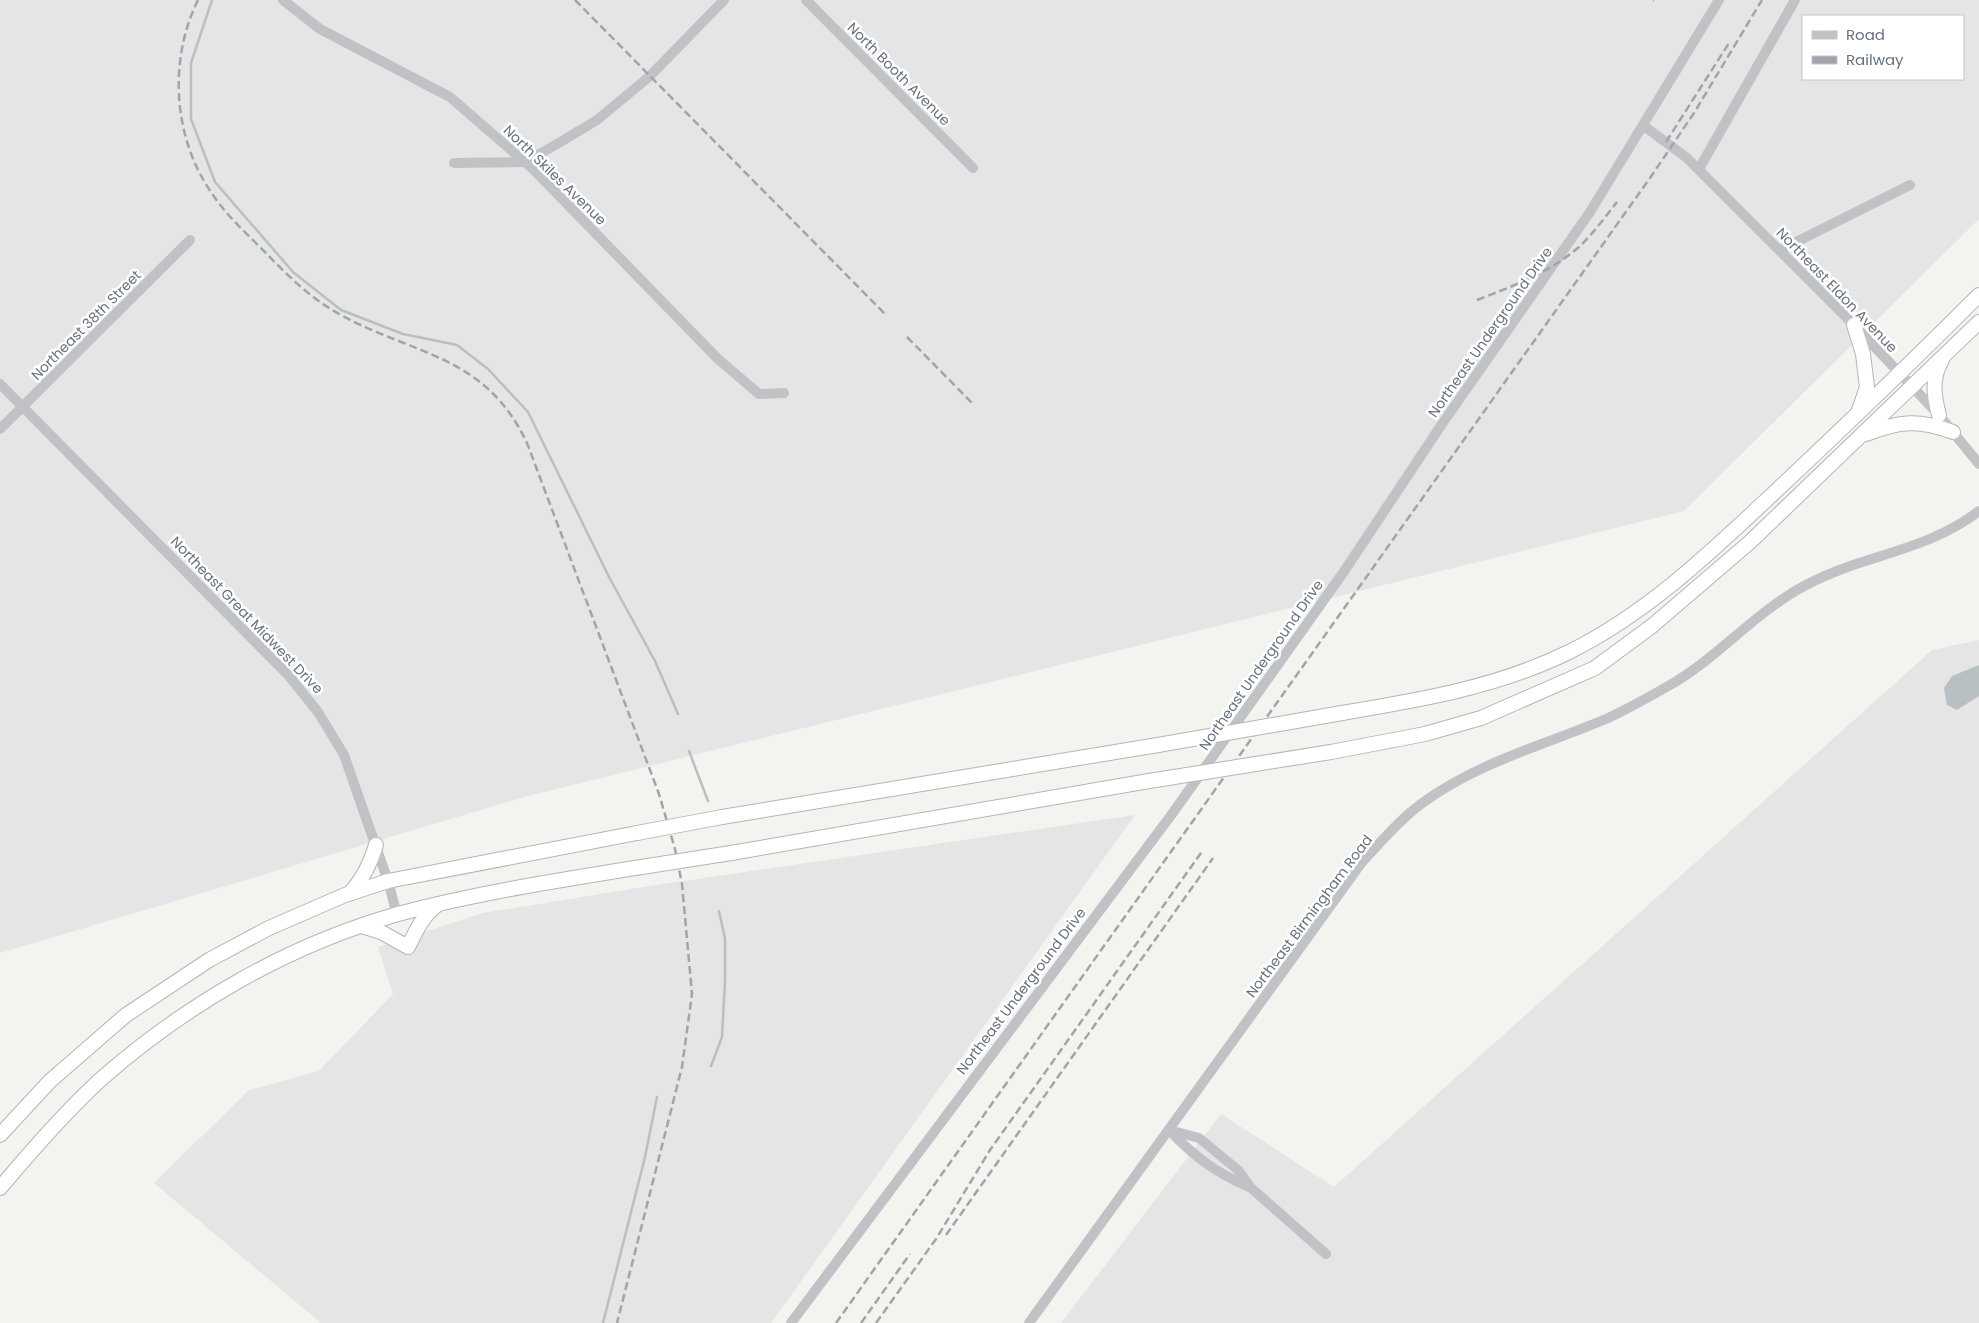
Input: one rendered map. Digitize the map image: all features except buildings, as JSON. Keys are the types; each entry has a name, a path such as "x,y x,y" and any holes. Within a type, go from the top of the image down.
{"highway":[{"path":"0,1135 39,1092 81,1052 160,991 209,960 299,914 388,881 722,817 1429,699 1490,683 1569,652 1634,614 1702,560 1900,374 1979,295"},
{"path":"0,1188 63,1116 100,1081 165,1028 214,996 264,968 362,926 397,915 482,894 1331,752 1424,734 1481,718 1595,668 1652,626 1750,542 1979,322"},
{"path":"1854,325 1863,354 1867,387 1857,415"},
{"path":"1939,415 1934,398 1935,377 1937,368 1946,353"},
{"path":"1858,438 1891,424 1924,423 1954,432"},
{"path":"349,894 359,884 369,865 376,845"},
{"path":"362,926 388,935 408,947 422,920 438,905"}],"street":[{"name":"North Skiles Avenue","path":"283,0 320,29 450,97 525,162 718,359 760,394 784,393"},
{"path":"454,163 525,162 557,144 612,108 650,76 724,0"},
{"name":"North Booth Avenue","path":"806,0 973,168"},
{"name":"Northeast Underground Drive","path":"791,1323 1217,750 1345,570 1448,416 1590,212 1719,0"},
{"path":"1699,169 1795,0"},
{"name":"Northeast Eldon Avenue","path":"1644,126 1687,158 1780,250 1939,415 1979,464"},
{"path":"1780,250 1910,185"},
{"name":"Northeast 38th Street","path":"0,429 190,240"},
{"name":"Northeast Great Midwest Drive","path":"0,384 304,692 344,755 388,881 397,915"},
{"name":"Northeast Eldon Avenue","path":"1954,432 1979,451"},
{"name":"Northeast Birmingham Road","path":"1029,1323 1362,862 1391,831 1422,804 1492,764 1607,718 1671,685 1714,656 1772,607 1805,585 1837,570 1924,543 1961,525 1979,511"},
{"path":"1169,1130 1192,1154 1229,1178 1250,1187"},
{"path":"1169,1130 1199,1138 1238,1170 1250,1187 1326,1254"}],"shaded area":[{"path":"0,0 1979,0 1979,219 1684,511 528,796 0,953"},
{"path":"1979,640 1979,1323 1061,1323 1221,1114 1334,1187 1932,650"},
{"path":"1979,665 1979,696 1957,710 1947,705 1944,688 1952,676"},
{"path":"1135,815 771,1323 321,1323 154,1183 249,1090 319,1071 393,994 378,947 483,913 656,885"}],"waterway":[{"path":"212,0 191,63 191,119 215,182 293,272 341,310 403,334 457,345 488,369 528,412 609,577 655,661 678,714"},
{"path":"689,751 708,801"},
{"path":"711,1066 722,1037 725,981 725,939 719,911"},
{"path":"603,1323 645,1157 657,1097"}],"railway":[{"path":"198,0 188,24 182,48 179,99 183,125 200,173 218,203 308,293 339,314 367,328 446,361 469,374 491,391 510,414 527,443 659,794 675,849 682,884 692,994 682,1067 617,1323"},
{"path":"575,0 885,314"},
{"path":"836,1323 1650,178 1694,113 1762,0"},
{"path":"1666,142 1729,43"},
{"path":"1477,300 1543,272 1567,256 1589,237 1617,202"},
{"path":"907,337 974,405"},
{"path":"876,1323 936,1239 990,1150 1203,850"},
{"path":"946,1235 1213,858"},
{"path":"861,1323 910,1254"}]}
